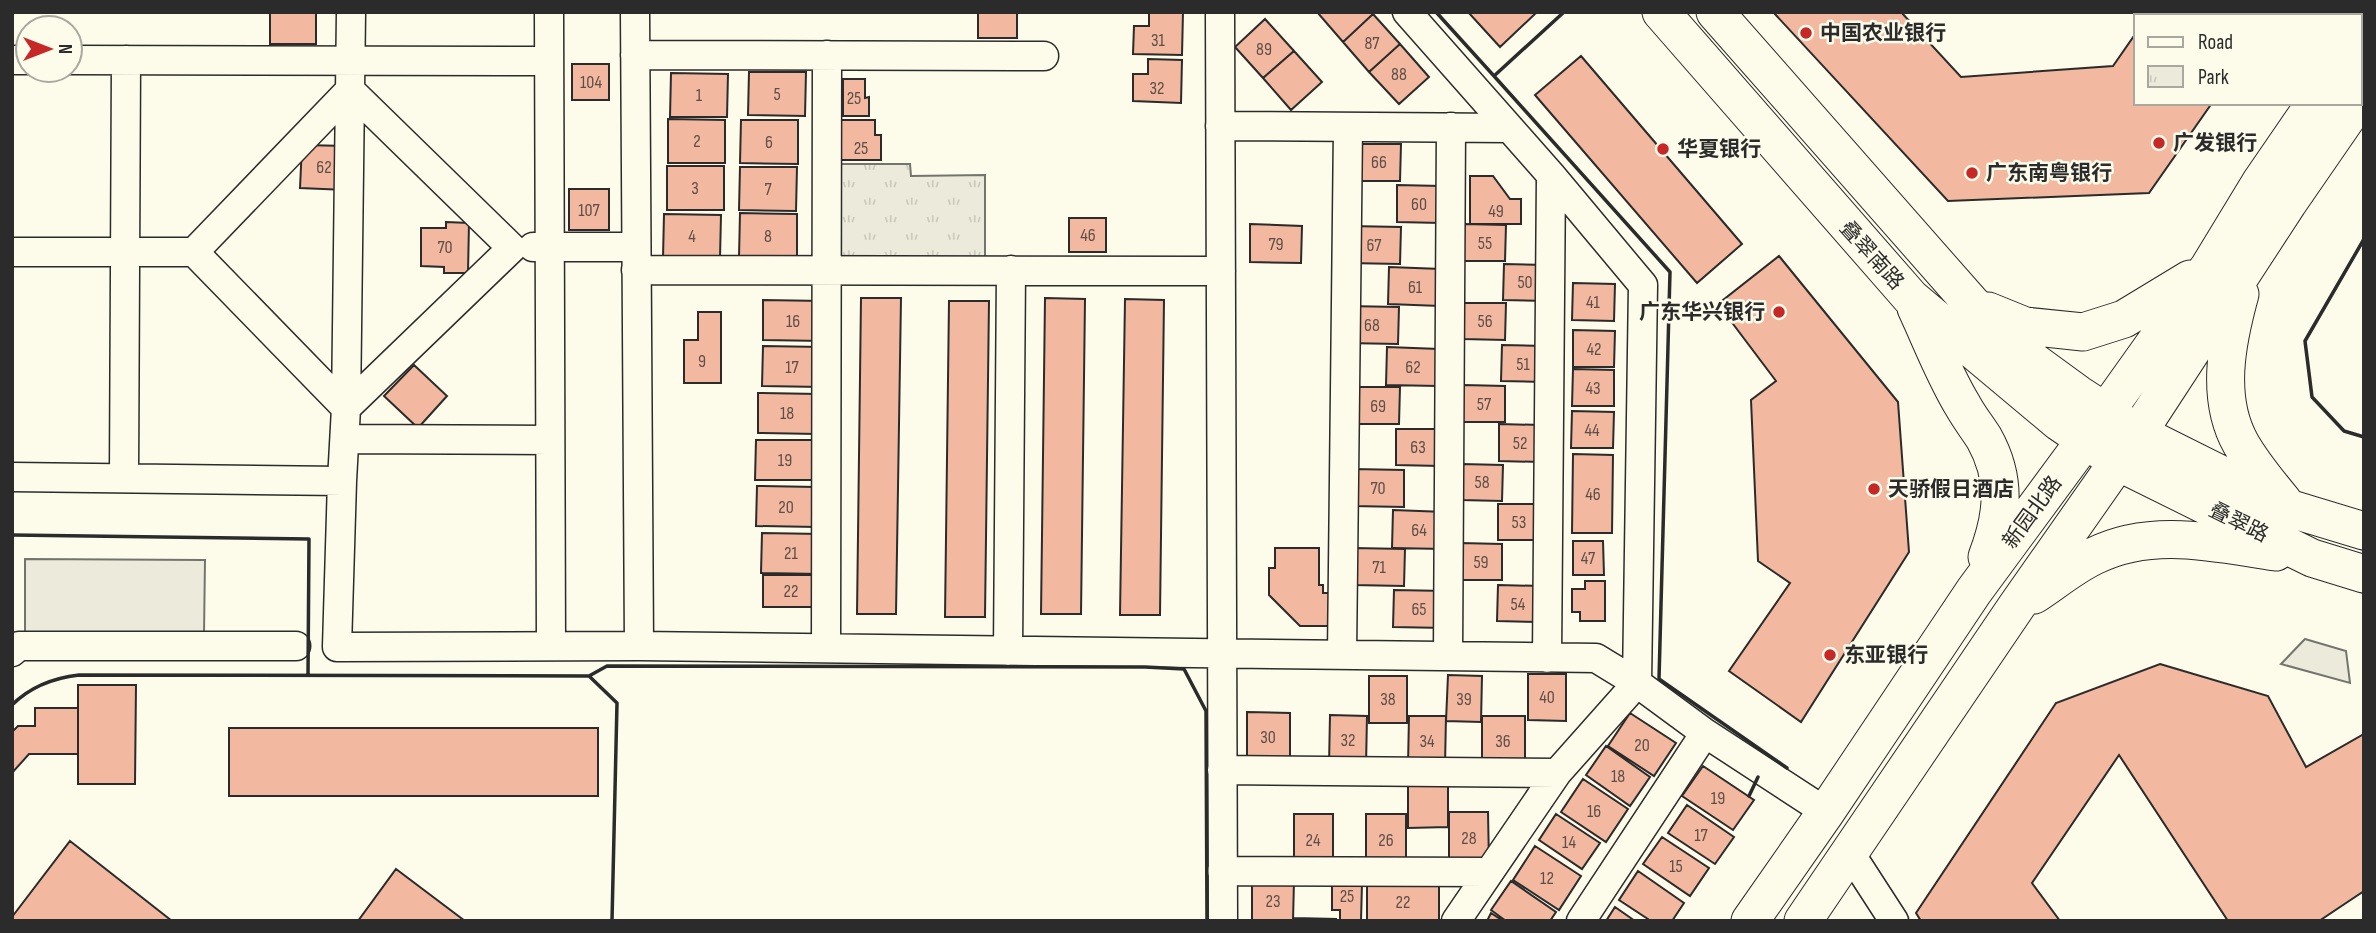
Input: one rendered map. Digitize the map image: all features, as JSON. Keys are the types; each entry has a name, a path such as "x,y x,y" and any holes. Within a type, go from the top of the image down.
{"main road":[{"name":"叠翠南路","path":"1661,12 1911,298 2059,422 2095,426"},
{"name":"叠翠南路","path":"1715,12 1972,304 2095,426 2128,447"},
{"name":"新园北路","path":"1803,921 2128,447 2247,268 2274,193 2314,105"},
{"name":"新园北路","path":"1750,921 1974,591 2209,267 2355,105"},
{"path":"1972,304 2025,326 2084,332 2124,319 2209,267"},
{"path":"2247,268 2226,356 2230,414 2239,441 2288,508"},
{"path":"1942,270 1911,298 1962,405 1985,439 1996,466 2001,502 1998,529 1974,591"},
{"name":"叠翠路","path":"2128,447 2288,508 2364,531"},
{"name":"叠翠路","path":"2128,447 2312,558 2364,574"},
{"path":"2016,607 2094,556 2130,542 2175,538 2312,558"},
{"path":"1930,656 1966,682"}],"street":[{"path":"351,12 346,408 337,647 639,646 1596,658 1826,812"},
{"path":"549,12 551,646"},
{"path":"635,12 639,646"},
{"path":"1220,12 1223,921"},
{"path":"1407,12 1551,175 1643,285 1637,683 1557,773 1456,921"},
{"path":"635,55 1044,56"},
{"path":"825,648 827,55"},
{"path":"84,60 549,61"},
{"path":"124,478 126,60"},
{"path":"350,90 512,248"},
{"path":"194,252 350,90"},
{"path":"1220,126 1508,128"},
{"path":"1342,655 1348,127"},
{"path":"1448,656 1451,128"},
{"path":"1547,658 1551,175"},
{"path":"346,408 512,248 551,247 636,258 826,270 1221,271"},
{"path":"12,252 194,252 346,408"},
{"path":"1008,651 1010,271"},
{"path":"345,439 550,440"},
{"path":"12,477 342,481"},
{"path":"12,653 19,646 296,646"},
{"path":"1581,921 1705,733"},
{"path":"1222,770 1557,773"},
{"path":"1850,853 1894,921"},
{"path":"1223,871 1489,872"}],"green space":[{"path":"837,164 910,164 911,176 985,175 985,263 852,264 837,253"},
{"path":"2305,639 2346,651 2350,683 2281,664"}],"shaded area":[{"path":"25,559 205,560 204,634 25,633"}],"building":[{"path":"270,12 316,12 316,44 270,44"},
{"path":"978,12 1017,12 1017,38 978,38"},
{"path":"1149,12 1183,12 1182,55 1133,54 1134,26 1149,26"},
{"path":"1317,12 1372,12 1373,14 1343,42"},
{"path":"1468,12 1537,12 1500,47"},
{"path":"1773,12 1901,12 1961,77 2113,66 2134,36 2134,105 2211,105 2149,193 1948,201"},
{"path":"1373,14 1400,44 1369,72 1343,42"},
{"path":"1265,19 1294,51 1263,78 1235,47"},
{"path":"1400,44 1429,77 1399,104 1369,72"},
{"path":"1294,51 1322,82 1291,110 1263,78"},
{"path":"1581,56 1742,244 1697,283 1535,95"},
{"path":"1148,59 1182,60 1181,103 1133,101 1133,74 1148,74"},
{"path":"572,64 609,64 609,100 572,100"},
{"path":"749,72 806,72 805,116 748,115"},
{"path":"671,73 728,74 727,117 670,117"},
{"path":"843,79 865,79 869,116 843,116"},
{"path":"668,119 725,120 725,163 668,163"},
{"path":"741,120 798,120 798,164 740,163"},
{"path":"841,120 875,120 875,135 881,135 881,160 841,160"},
{"path":"1357,144 1401,144 1400,181 1356,181"},
{"path":"302,145 347,146 346,190 300,188"},
{"path":"667,166 724,166 724,210 667,210"},
{"path":"740,167 797,167 796,211 739,210"},
{"path":"1470,176 1493,176 1510,199 1521,199 1521,224 1470,224"},
{"path":"1397,185 1441,186 1441,223 1397,222"},
{"path":"569,189 609,189 609,230 569,230"},
{"path":"740,213 797,214 797,258 739,257"},
{"path":"664,214 721,215 720,258 663,258"},
{"path":"1069,218 1106,218 1106,252 1069,252"},
{"path":"446,222 469,223 468,273 444,273 444,267 421,266 421,228 446,228"},
{"path":"1250,224 1302,226 1301,263 1250,262"},
{"path":"1464,224 1506,225 1505,261 1463,261"},
{"path":"1349,226 1401,227 1400,264 1348,263"},
{"path":"1779,256 1898,402 1909,552 1801,722 1729,671 1790,583 1758,561 1751,400 1776,381 1718,304"},
{"path":"1504,264 1546,265 1546,301 1503,300"},
{"path":"1389,267 1441,269 1440,306 1388,304"},
{"path":"1573,283 1615,284 1614,321 1572,320"},
{"path":"861,298 901,298 896,614 857,614"},
{"path":"1045,298 1085,299 1081,614 1041,614"},
{"path":"1125,299 1164,300 1160,615 1120,615"},
{"path":"763,300 823,301 823,341 763,340"},
{"path":"949,301 989,301 985,617 945,617"},
{"path":"1464,303 1506,303 1505,340 1463,339"},
{"path":"1347,306 1399,307 1398,344 1346,343"},
{"path":"698,312 721,312 721,383 684,383 684,340 698,340"},
{"path":"1573,330 1615,331 1614,367 1573,367"},
{"path":"1502,345 1544,346 1543,382 1501,381"},
{"path":"763,346 822,347 821,387 762,386"},
{"path":"1387,347 1439,349 1438,386 1386,385"},
{"path":"414,365 447,396 418,428 384,396"},
{"path":"1573,369 1614,370 1614,406 1572,406"},
{"path":"1463,385 1505,386 1505,422 1463,422"},
{"path":"1356,387 1400,387 1399,424 1355,424"},
{"path":"758,393 818,394 817,434 758,433"},
{"path":"1572,411 1614,412 1613,448 1571,448"},
{"path":"1499,424 1541,425 1540,462 1499,461"},
{"path":"1396,429 1441,429 1440,466 1396,465"},
{"path":"756,440 815,440 815,480 755,480"},
{"path":"1573,454 1613,455 1612,533 1572,533"},
{"path":"1461,464 1503,465 1502,501 1461,500"},
{"path":"1353,469 1404,470 1404,507 1352,506"},
{"path":"757,486 816,487 816,527 756,526"},
{"path":"1498,504 1540,504 1540,540 1498,540"},
{"path":"1393,510 1445,512 1444,549 1392,548"},
{"path":"762,533 821,534 820,574 761,573"},
{"path":"1573,541 1603,541 1604,575 1573,575"},
{"path":"1460,543 1502,544 1502,580 1460,580"},
{"path":"1275,548 1319,548 1319,585 1323,585 1323,593 1334,593 1334,626 1300,626 1269,595 1269,568 1275,568"},
{"path":"1353,548 1405,549 1404,586 1353,585"},
{"path":"763,575 819,575 819,607 763,607"},
{"path":"1585,581 1605,581 1605,621 1580,621 1580,612 1572,612 1572,589 1585,589"},
{"path":"1498,585 1540,586 1539,622 1497,621"},
{"path":"1394,590 1446,591 1445,628 1393,627"},
{"path":"2160,664 2268,696 2306,767 2364,734 2364,891 2319,921 2228,921 2119,755 2032,883 2060,921 1921,921 1916,913 2056,703"},
{"path":"1528,674 1566,674 1566,721 1528,720"},
{"path":"1448,675 1482,676 1481,722 1446,721"},
{"path":"1369,676 1407,676 1407,723 1369,723"},
{"path":"78,685 136,685 135,784 78,784"},
{"path":"35,708 78,708 78,754 29,754 12,773 12,732 18,726 35,726"},
{"path":"1247,712 1290,713 1290,762 1247,762"},
{"path":"1630,713 1676,743 1654,776 1608,746"},
{"path":"1330,715 1367,716 1366,766 1329,765"},
{"path":"1409,716 1446,716 1445,766 1408,765"},
{"path":"1482,716 1525,716 1525,766 1482,766"},
{"path":"229,728 598,728 598,796 229,796"},
{"path":"1606,746 1650,777 1630,806 1586,775"},
{"path":"1703,766 1754,800 1733,830 1682,796"},
{"path":"1408,776 1448,776 1448,827 1408,828"},
{"path":"1583,779 1628,809 1606,842 1561,812"},
{"path":"1687,805 1734,837 1715,864 1668,833"},
{"path":"1449,812 1488,812 1489,864 1449,864"},
{"path":"1294,814 1333,814 1333,866 1294,866"},
{"path":"1366,814 1406,814 1406,866 1366,866"},
{"path":"1556,814 1600,843 1582,869 1539,840"},
{"path":"1662,837 1709,868 1690,896 1643,864"},
{"path":"70,841 172,921 12,921 12,917"},
{"path":"1535,846 1581,876 1559,910 1513,880"},
{"path":"396,869 465,921 358,921"},
{"path":"1638,871 1684,903 1672,921 1651,921 1619,900"},
{"path":"1252,881 1294,881 1293,921 1252,921"},
{"path":"1511,881 1556,912 1550,921 1506,921 1491,910"},
{"path":"1367,882 1439,883 1439,921 1367,921"},
{"path":"1332,883 1362,883 1361,921 1340,921 1340,910 1332,910"},
{"path":"1615,907 1635,921 1606,921"},
{"path":"1491,913 1503,921 1487,921"},
{"path":"1294,918 1336,919 1336,921 1294,921"}],"wall":[{"path":"1436,12 1494,76"},
{"path":"1564,12 1494,76 1670,272 1659,679 1787,768"},
{"path":"2364,239 2305,341 2312,397 2344,431 2364,437"},
{"path":"12,535 309,539 308,675"},
{"path":"589,676 607,666 1184,669 1206,711 1207,921"},
{"path":"12,705 43,684 79,675 589,676 617,703 612,921"},
{"path":"1749,796 1758,777"}],"place":[{"name":"中国农业银行","path":"1806,33"},
{"name":"广发银行","path":"2159,143"},
{"name":"华夏银行","path":"1663,149"},
{"name":"广东南粤银行","path":"1972,173"},
{"name":"广东华兴银行","path":"1779,312"},
{"name":"天骄假日酒店","path":"1874,489"},
{"name":"东亚银行","path":"1830,655"}]}
